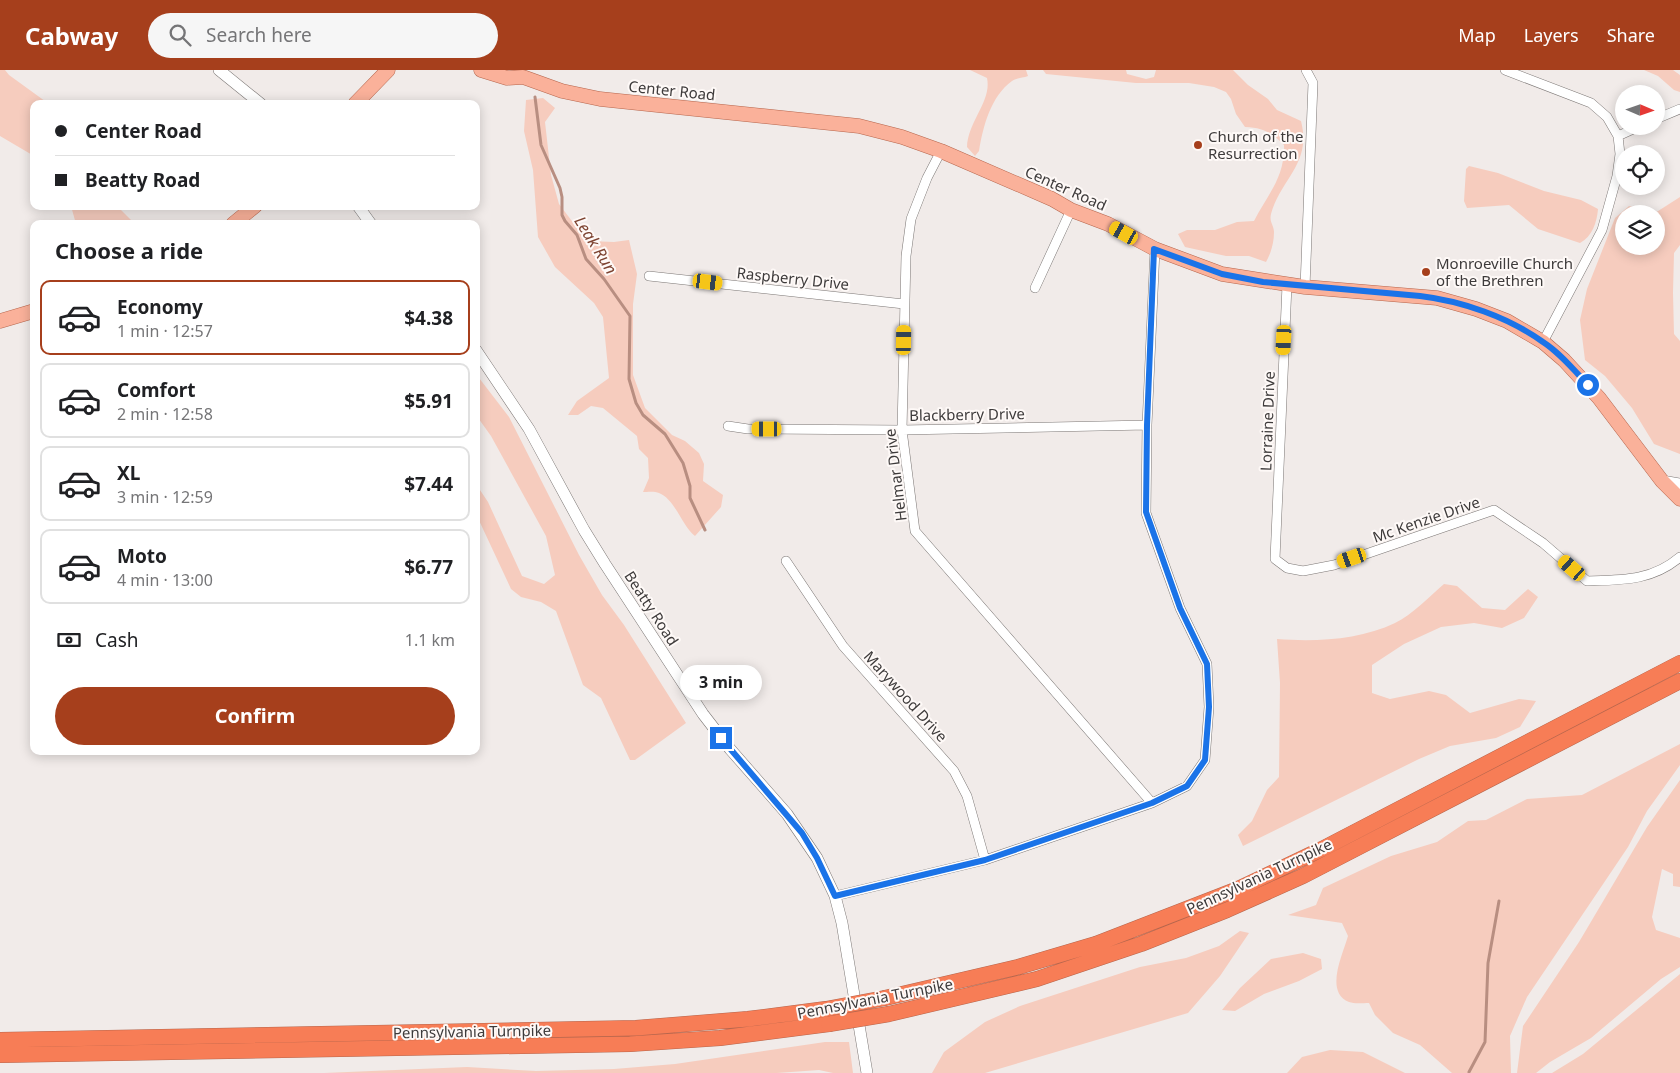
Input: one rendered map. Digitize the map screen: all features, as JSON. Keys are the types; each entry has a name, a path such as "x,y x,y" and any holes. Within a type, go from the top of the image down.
{"highway":[{"name":"Pennsylvania Turnpike","path":"0,1040 636,1028 748,1020 826,1009 978,978 1064,953 1133,930 1229,892 1331,844 1680,662"},
{"name":"Pennsylvania Turnpike","path":"0,1055 630,1044 720,1038 889,1014 1037,979 1141,944 1228,910 1303,876 1680,681"}],"main road":[{"path":"359,100 388,70"},
{"name":"Center Road","path":"481,70 507,78 517,73 562,91 600,99 859,126 902,137 940,151 1052,198 1071,210 1108,224 1154,249 1222,274 1287,285 1436,298 1476,309 1507,321 1543,342 1564,360 1599,398 1662,481 1680,499"},
{"path":"238,220 250,210"},
{"path":"0,320 30,313"}],"street":[{"path":"219,70 256,100"},
{"path":"1305,287 1313,83 1306,70"},
{"path":"1504,70 1590,103 1607,117 1618,136 1620,154 1617,176 1602,230 1543,342"},
{"path":"1665,115 1680,109"},
{"name":"Helmar Drive","path":"940,151 911,219 906,256 902,430 915,531 1152,803"},
{"path":"1035,288 1071,210"},
{"path":"835,896 985,860 1152,803 1187,786 1205,760 1209,707 1207,664 1180,608 1146,512 1147,425 1154,249"},
{"name":"Raspberry Drive","path":"649,276 904,304"},
{"name":"Lorraine Drive","path":"1275,559 1287,285"},
{"name":"Beatty Road","path":"480,356 530,429 584,530 688,690 730,749 802,833 817,858 835,896 850,966 867,1073"},
{"name":"Blackberry Drive","path":"728,426 748,429 902,430 1147,425"},
{"path":"1662,481 1680,484"},
{"name":"Mc Kenzie Drive","path":"1275,559 1287,568 1303,570 1334,564 1494,510 1543,543 1587,581 1632,580 1670,565 1680,557"},
{"name":"Marywood Drive","path":"786,561 843,646 954,771 967,796 985,860"}],"shaded area":[{"path":"0,70 5,70 43,100 30,100 30,154 0,136"},
{"path":"970,70 1026,70 1028,76 1012,81 993,103 979,151 975,156 967,147 968,138 988,87 987,78"},
{"path":"1043,70 1126,70 1127,74 1146,79 1154,77 1156,70 1233,70 1248,85 1268,99 1277,110 1301,121 1302,149 1299,160 1281,190 1271,214 1274,230 1273,240 1266,262 1249,256 1226,256 1185,247 1178,234 1187,230 1215,230 1237,222 1254,221 1279,176 1284,156 1284,145 1267,132 1257,128 1245,127 1236,114 1231,99 1226,92 1214,87 1189,83 1136,83 1046,74"},
{"path":"1644,70 1673,70 1680,75 1680,92 1674,90 1658,76"},
{"path":"543,98 555,108 545,122 551,175 559,204 584,237 590,241 614,242 629,240 637,274 633,304 633,375 645,408 672,435 685,441 699,453 704,464 703,481 723,495 721,507 695,536 690,532 665,496 655,492 643,492 649,478 648,458 639,449 637,436 603,408 591,406 578,415 568,415 577,401 609,378 603,317 594,303 555,267 538,237 533,170 524,131 526,100"},
{"path":"1469,166 1498,173 1544,191 1581,200 1598,209 1593,229 1588,237 1580,243 1538,229 1509,205 1467,208 1464,201 1466,169"},
{"path":"1680,197 1680,245 1674,253 1673,293 1674,334 1680,341 1680,454 1654,444 1632,408 1605,376 1585,360 1580,320 1587,289 1615,218 1615,255 1665,255 1665,207"},
{"path":"72,210 121,210 131,220 75,220"},
{"path":"480,379 509,417 579,555 602,595 624,625 686,723 635,760 630,760 601,698 583,685 556,611 541,602 521,597 511,589 480,523 480,490 488,502 522,576 544,584 555,575 546,536 491,436 480,421"},
{"path":"1444,584 1457,586 1482,608 1505,610 1528,589 1538,597 1524,618 1502,628 1474,623 1441,627 1404,644 1372,665 1372,693 1390,699 1429,691 1446,695 1470,713 1519,699 1536,701 1520,727 1496,738 1450,746 1419,759 1243,846 1238,835 1252,821 1267,790 1279,777 1280,683 1277,639 1322,640 1352,636 1381,629 1408,615"},
{"path":"1680,744 1680,765 1647,811 1628,847 1527,997 1510,1036 1511,1073 1452,1073 1420,1045 1393,1033 1375,1015 1369,1003 1349,1002 1342,997 1336,981 1348,936 1342,923 1288,915 1316,905 1323,888 1391,856 1437,842 1468,821 1486,820 1527,799 1582,795"},
{"path":"1680,780 1680,887 1673,886 1673,874 1662,869 1652,917 1656,930 1680,938 1680,967 1661,979 1591,1038 1550,1062 1536,1073 1517,1073 1523,1026 1579,942 1647,827"},
{"path":"1240,931 1249,933 1220,976 1188,1013 985,1073 932,1073 944,1052 985,1022 1020,1006 1140,967 1186,958 1219,946"},
{"path":"1303,953 1321,959 1322,969 1299,981 1264,994 1235,1011 1222,1010 1240,988 1271,959"},
{"path":"1680,974 1680,1073 1552,1073 1583,1054"},
{"path":"825,1042 849,1042 853,1073 833,1073 819,1070 777,1073 324,1073 467,1067 536,1071 614,1069 675,1064"},
{"path":"1330,1050 1363,1052 1405,1073 1287,1073 1302,1057"}],"waterway":[{"name":"Leak Run","path":"535,97 541,145 560,188 562,215 577,235 586,259 604,279 630,316 629,379 636,403 643,415 665,434 683,463 690,486 690,498 705,530"},
{"path":"1469,1072 1485,1042 1488,963 1499,901"}],"place":[{"name":"Church of the Resurrection","path":"1198,145"},
{"name":"Monroeville Church of the Brethren","path":"1426,272"}],"route":[{"path":"721,738 802,833 817,858 835,896 985,860 1152,803 1187,786 1205,760 1209,707 1207,664 1180,608 1146,512 1147,425 1154,249 1222,274 1263,282 1436,298 1476,309 1507,321 1543,342 1588,385"}]}
